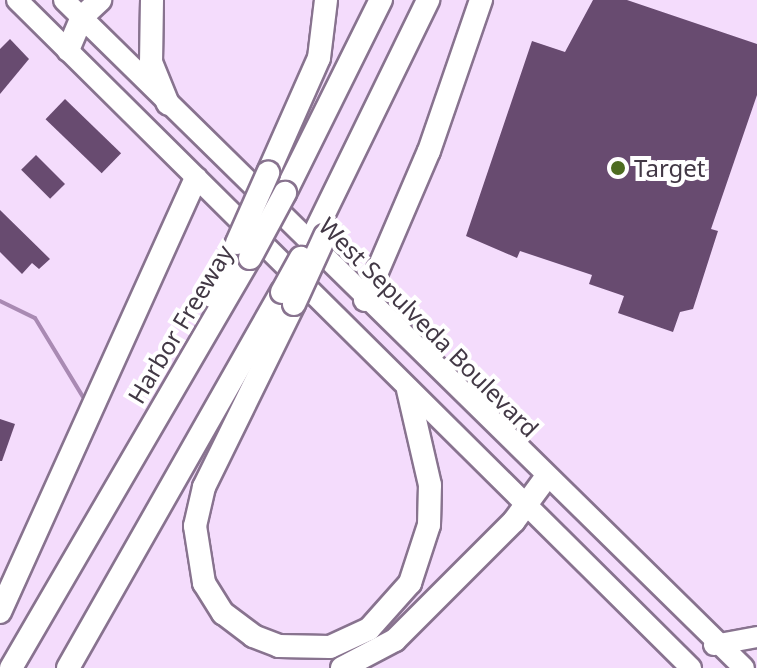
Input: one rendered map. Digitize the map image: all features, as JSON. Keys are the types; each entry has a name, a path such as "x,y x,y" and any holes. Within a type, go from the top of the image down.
{"highway":[{"path":"68,50 82,17 100,0"},
{"path":"152,0 151,62 168,104"},
{"path":"244,250 268,173 319,58 326,0"},
{"name":"Harbor Freeway","path":"11,668 166,397 244,250 285,193 381,0"},
{"path":"408,390 430,485 429,525 410,583 369,629 330,647 279,646 253,636 223,613 204,583 195,526 204,487 288,298 428,0"},
{"path":"365,300 429,151 481,0"},
{"path":"0,612 196,178"},
{"path":"68,668 288,298"},
{"path":"342,668 395,640 545,479"}],"main road":[{"path":"17,0 523,505 691,668"},
{"name":"West Sepulveda Boulevard","path":"64,0 545,479 714,645 744,668"},
{"path":"714,645 757,637"}],"building":[{"name":"Target","path":"593,0 627,0 757,44 757,95 711,229 718,231 693,309 680,312 673,332 618,313 624,296 589,284 592,275 520,251 517,258 466,236 532,41 565,52"},
{"path":"10,39 29,59 0,94 0,49"},
{"path":"65,99 121,153 102,173 46,119"},
{"path":"36,155 65,184 50,199 21,170"},
{"path":"0,210 50,259 39,269 32,263 22,274 0,252"},
{"path":"0,419 15,424 2,461 0,461"}],"waterway":[{"path":"0,301 35,318 83,397"}],"place":[{"name":"Target","path":"618,168"}]}
